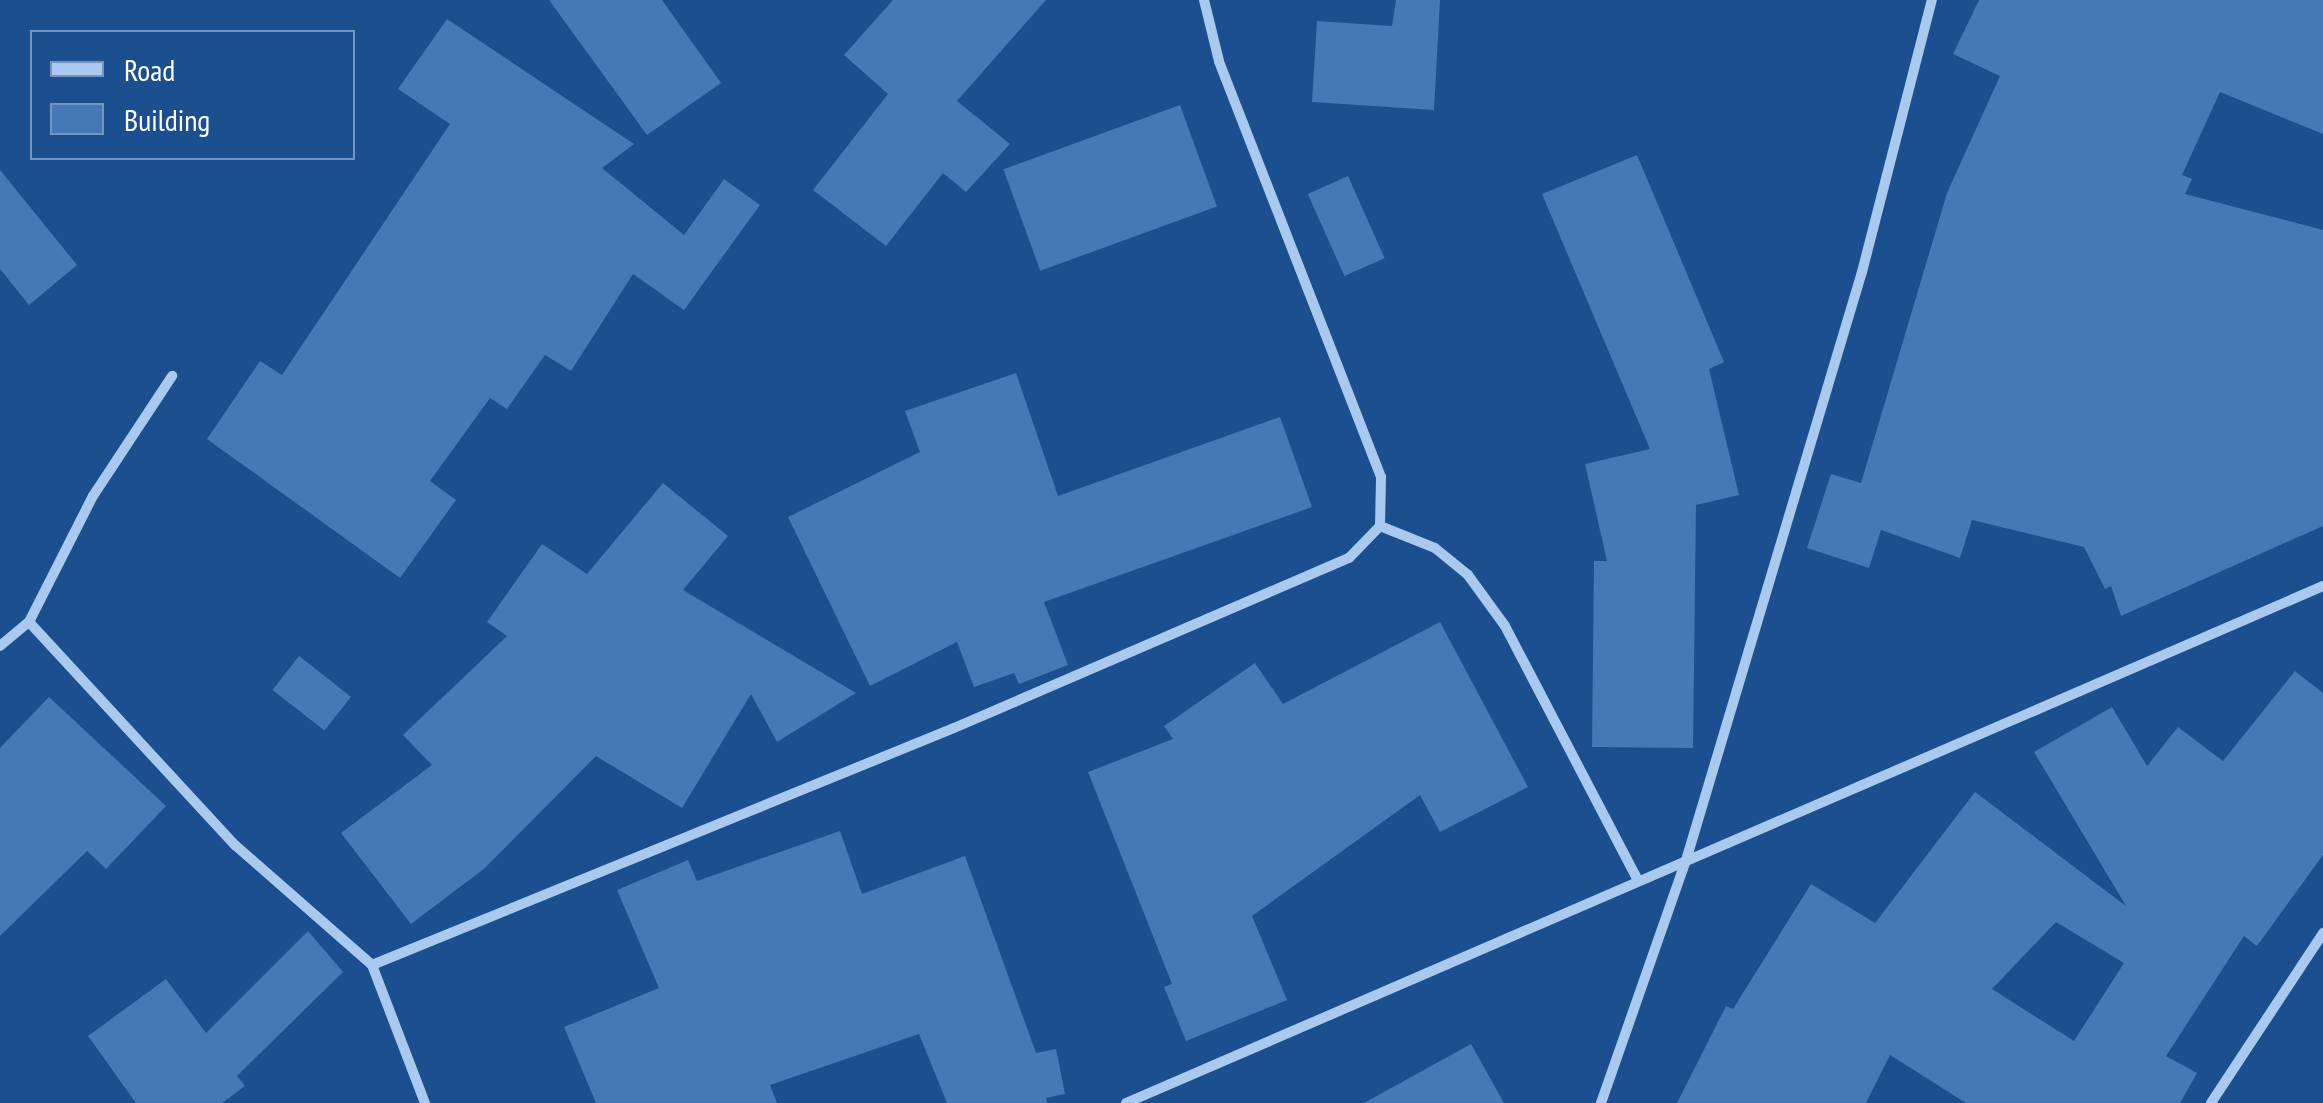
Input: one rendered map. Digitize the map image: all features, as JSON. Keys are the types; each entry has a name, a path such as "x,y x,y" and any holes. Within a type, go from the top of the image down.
{"street":[{"path":"372,966 954,728 1331,566 1349,558 1380,526 1381,477 1219,61 1204,0"},
{"path":"1601,1103 1688,857 1862,272 1932,0"},
{"path":"0,646 29,622 92,496 172,376"},
{"path":"1380,526 1435,548 1477,588 1505,626 1637,879"},
{"path":"1126,1103 1637,879 2323,586"},
{"path":"29,622 235,844 372,966 425,1103"},
{"path":"2211,1103 2323,933"}],"building":[{"path":"549,0 662,0 721,83 647,135"},
{"path":"893,0 1046,0 957,101 1010,144 966,192 943,173 886,246 813,190 888,94 844,55"},
{"path":"1396,0 1440,0 1434,110 1312,102 1317,21 1392,26"},
{"path":"1979,0 2323,0 2323,134 2220,92 2182,175 2192,179 2185,194 2323,230 2323,526 2121,616 2111,586 2105,589 2084,547 1972,520 1960,558 1881,530 1869,568 1807,548 1831,474 1861,483 1947,193 2000,76 1953,54"},
{"path":"447,19 634,144 602,168 684,235 724,179 760,205 684,310 633,274 571,371 545,355 507,409 490,398 430,481 456,500 400,578 207,439 260,361 282,375 450,124 398,89"},
{"path":"1180,105 1217,206 1040,271 1003,169"},
{"path":"1637,155 1724,362 1709,369 1739,495 1696,505 1693,748 1592,747 1594,561 1607,561 1585,464 1650,449 1542,194"},
{"path":"0,170 77,265 29,305 0,269"},
{"path":"1348,176 1385,258 1344,276 1308,194"},
{"path":"1016,373 1058,496 1280,417 1312,507 1044,602 1068,665 1019,684 1014,673 974,687 957,642 870,686 788,517 920,452 905,411"},
{"path":"663,483 728,536 683,590 856,693 777,742 751,694 682,808 596,756 485,868 411,924 341,833 432,765 403,735 507,636 487,622 542,544 587,574"},
{"path":"1440,622 1528,787 1440,832 1420,795 1252,916 1287,1000 1186,1041 1164,987 1172,984 1088,772 1173,739 1164,726 1255,663 1283,704"},
{"path":"299,656 351,697 325,731 273,690"},
{"path":"2295,671 2323,693 2323,855 2257,946 2244,936 2166,1056 2197,1073 2180,1103 1966,1103 1890,1055 1866,1103 1677,1103 1726,1006 1733,1009 1811,884 1875,923 1975,792 2126,906 2034,752 2112,707 2147,766 2178,727 2223,761","holes":["2056,922 2124,963 2074,1041 1992,989"]},
{"path":"49,697 166,806 106,869 87,851 0,936 0,748"},
{"path":"840,831 862,894 965,856 1036,1053 1056,1049 1065,1094 1046,1098 1047,1103 947,1103 919,1034 770,1085 777,1103 596,1103 564,1027 659,988 617,890 688,860 697,881"},
{"path":"308,931 343,972 237,1076 245,1086 222,1103 136,1103 88,1036 166,979 206,1033"},
{"path":"1471,1044 1504,1103 1364,1103"}]}
